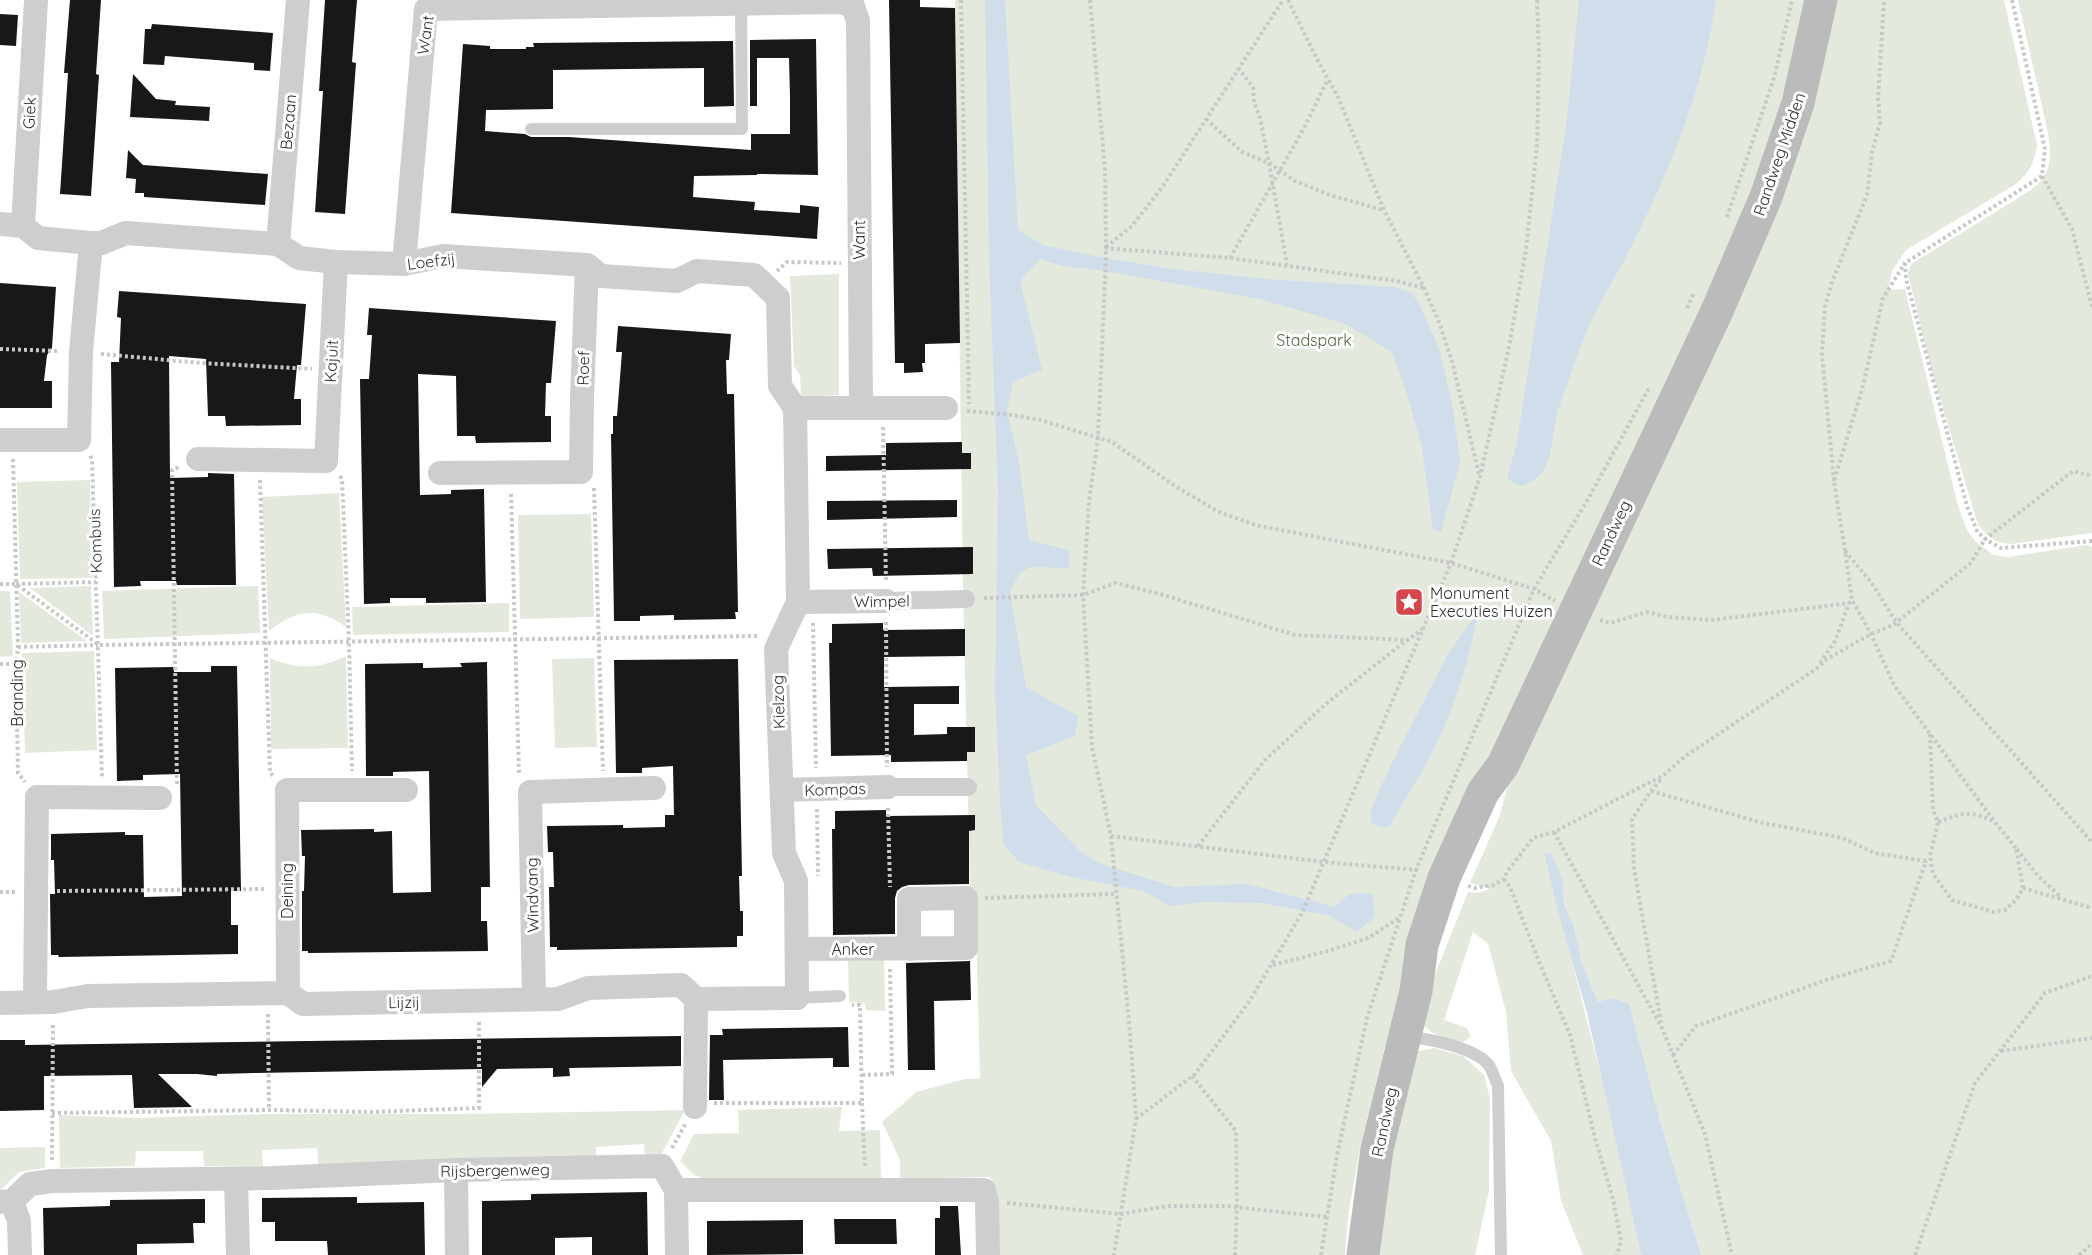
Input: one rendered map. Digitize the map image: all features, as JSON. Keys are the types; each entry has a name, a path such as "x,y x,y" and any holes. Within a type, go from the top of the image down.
{"main road":[{"name":"Randweg Midden","path":"1720,302 1766,197 1798,103 1821,0"},
{"name":"Randweg","path":"1362,1255 1377,1149 1416,991 1422,945 1455,882 1483,792 1503,765 1720,302"}],"street":[{"name":"Giek","path":"11,225 36,0"},
{"name":"Bezaan","path":"278,244 298,0"},
{"name":"Want","path":"404,264 426,9 841,2 853,6 858,21 860,264 867,416"},
{"name":"Loefzij","path":"11,225 38,238 91,243 101,243 126,233 278,244 299,258 336,262 404,264 443,256 587,265 601,276 677,280 697,272 754,275 763,283"},
{"path":"6,440 79,441 81,352 91,243"},
{"name":"Kajuit","path":"326,461 336,262"},
{"name":"Roef","path":"581,472 587,265"},
{"path":"763,283 778,298 780,386 795,408 867,416 958,409"},
{"name":"Kielzog","path":"795,408 798,602 776,649 784,853 796,880 797,998"},
{"path":"198,459 326,461"},
{"path":"440,473 581,472"},
{"name":"Wimpel","path":"798,602 966,599"},
{"path":"888,787 968,787"},
{"name":"Kompas","path":"782,790 888,787"},
{"path":"530,792 654,788"},
{"path":"287,790 406,790"},
{"name":"Deining","path":"278,993 287,889 287,790"},
{"name":"Windvang","path":"530,792 534,998"},
{"path":"44,1002 36,891 37,797 160,798"},
{"path":"900,949 909,899 966,898"},
{"name":"Anker","path":"797,949 966,948 966,898"},
{"name":"Lijzij","path":"0,1003 44,1002 88,996 278,993 303,1004 558,999 588,988 681,985 696,999"},
{"path":"695,1105 696,999 797,998"},
{"path":"662,1166 676,1190 677,1255"},
{"name":"Rijsbergenweg","path":"6,1201 30,1184 52,1181 236,1179 456,1170 662,1166"},
{"path":"456,1170 457,1255"},
{"path":"236,1179 238,1255"},
{"path":"676,1190 984,1190 987,1202 988,1255"},
{"path":"6,1201 19,1221 20,1255"}],"lane":[{"path":"531,129 741,129 741,3"},
{"path":"797,998 840,996"},
{"path":"1404,1035 1444,1043 1471,1053 1488,1064 1498,1086 1501,1255"}],"path":[{"path":"958,409 961,0"},
{"path":"1090,0 1105,170 1106,256 1098,438 1089,501 1083,595 1092,747 1111,836 1136,1119 1114,1255"},
{"path":"1106,248 1132,226 1152,202 1283,0"},
{"path":"1288,0 1338,98 1384,210 1424,288 1452,362 1480,477"},
{"path":"1136,1119 1192,1076 1249,1002 1302,913 1451,563 1480,477 1509,347 1526,250 1538,145 1537,0"},
{"path":"1816,669 1835,641 1850,602 1834,481 1822,354 1825,307 1832,282 1867,195 1872,152 1880,123 1878,98 1884,0"},
{"path":"2012,0 2045,149 2042,176 2072,230 2092,307"},
{"path":"1238,68 1253,87 1254,102 1260,118 1287,265"},
{"path":"1230,258 1328,81"},
{"path":"1206,119 1242,152 1269,163 1313,189 1384,210"},
{"path":"1834,481 1863,386 1883,297 1905,263 2042,176"},
{"path":"1106,248 1287,265 1397,281 1424,288"},
{"path":"763,283 788,261 860,264"},
{"path":"1905,263 1906,279 1967,506 1977,531 2001,549 2092,541"},
{"path":"0,349 81,352 201,363 330,370"},
{"path":"987,412 1040,420 1112,442 1178,488 1221,513 1256,525 1451,563 1534,589 1575,612 1611,623 1647,612 1667,617 1712,620 1850,602"},
{"path":"867,416 883,424 891,891 909,892 909,899"},
{"path":"6,440 16,584 99,645"},
{"name":"Kombuis","path":"79,441 92,459 99,645"},
{"path":"160,798 177,786 172,470 198,459"},
{"path":"259,459 270,773 287,790"},
{"path":"326,461 342,479 350,641 353,790"},
{"path":"1662,1028 1634,869 1632,819 1651,791 1664,775 1693,751 1816,669 1827,659 1871,633 1893,625 1971,563 1985,539 2073,471 2092,476"},
{"path":"510,472 519,777 530,792"},
{"path":"581,472 595,489 604,790"},
{"path":"1845,551 1871,582 1896,622 2092,842"},
{"path":"0,585 96,582"},
{"path":"993,598 1083,595 1115,583 1160,594 1294,635 1408,640"},
{"name":"Branding","path":"16,584 18,773 37,797"},
{"path":"1850,602 1871,633 1894,685 1994,821 2038,876 2063,899"},
{"path":"1198,847 1265,760 1328,703 1423,628"},
{"path":"18,647 782,636"},
{"path":"99,645 102,796"},
{"path":"0,664 16,664"},
{"path":"1673,1055 1696,1026 1826,980 1891,961 1929,856 1938,822 1933,810 1930,733"},
{"path":"1111,836 1324,862 1416,870 1474,888 1494,885 1504,879 1533,838 1554,832 1664,775"},
{"path":"1651,791 1764,823 1843,838 1874,853 1926,861"},
{"path":"1938,822 1968,813 1977,813 1994,821"},
{"path":"1554,832 1662,1028 1705,1134 1732,1255"},
{"path":"1929,856 1933,874 1952,900 1993,912 2005,910 2016,900 2023,888 2016,848"},
{"path":"1504,879 1510,887 1570,1035 1586,1104 1613,1199 1621,1241 1617,1255"},
{"path":"2023,888 2092,908"},
{"path":"36,891 287,889"},
{"path":"966,898 1116,892"},
{"path":"1271,965 1368,938 1400,918"},
{"path":"862,1075 892,1074 900,949"},
{"path":"1916,1255 1975,1083 2045,993 2092,976"},
{"path":"269,1110 278,993"},
{"path":"840,996 848,1005 860,1005 866,1189"},
{"path":"52,1113 269,1110 371,1112 479,1108 479,1000"},
{"path":"44,1002 52,1113 52,1181"},
{"path":"2000,1051 2092,1038"},
{"path":"1192,1076 1236,1131 1235,1255"},
{"path":"662,1166 695,1105 862,1103"},
{"path":"984,1190 996,1194 999,1200 1005,1203 1121,1214 1167,1206 1237,1207 1327,1217"},
{"path":"2079,1255 2092,1244"}],"green space":[{"name":"Stadspark","path":"955,0 1808,0 1793,74 1732,250 1437,884 1385,1046 1360,1148 1348,1217 1345,1255 996,1255 994,1183 989,1177 900,1179 900,1160 882,1122 916,1092 965,1079 980,1078 975,889 970,888 963,590"},
{"path":"1833,0 2004,0 2037,145 2031,167 2016,184 1906,250 1892,271 1888,290 1905,289 1958,506 1967,530 1977,543 1994,555 2008,557 2087,545 2092,547 2092,1255 1701,1255 1659,1118 1598,1002 1582,963 1564,905 1563,880 1545,854 1604,1088 1641,1255 1583,1255 1561,1201 1551,1141 1511,1071 1506,1012 1488,944 1473,932 1444,1020 1467,1028 1471,1036 1464,1042 1453,1040 1437,1035 1423,1025 1424,1002 1468,892 1478,893 1490,889 1470,883 1500,815 1515,758"},
{"path":"2018,0 2092,0 2092,533 2012,544 1991,538 1977,522 1931,368 1908,274 1911,264 2031,190 2047,171 2050,158 2048,133"},
{"path":"839,274 839,395 801,397 800,375 794,366 790,276"},
{"path":"90,480 92,578 20,579 17,482"},
{"path":"339,493 346,627 326,616 307,613 288,619 269,631 262,497"},
{"path":"591,514 594,617 520,619 518,515"},
{"path":"91,586 93,636 30,588"},
{"path":"258,586 260,633 104,639 102,591"},
{"path":"0,591 10,591 13,656 0,657"},
{"path":"19,592 87,641 21,643"},
{"path":"509,603 509,632 353,635 352,607"},
{"path":"94,651 97,750 25,753 22,653"},
{"path":"346,656 348,748 271,749 270,658 290,665 317,666"},
{"path":"594,658 597,747 555,748 552,659"},
{"path":"848,958 884,958 885,1011 866,1010 865,1003 849,1002"},
{"path":"1434,1048 1463,1056 1484,1075 1490,1098 1489,1191 1475,1255 1373,1255 1378,1216 1414,1052"},
{"path":"842,1107 839,1131 880,1130 881,1180 707,1180 694,1175 680,1161 694,1134 739,1133 738,1110"},
{"path":"685,1110 660,1157 645,1158 644,1144 596,1147 597,1161 318,1164 317,1148 262,1150 263,1166 204,1166 203,1151 136,1151 135,1166 60,1168 59,1115 136,1118 267,1114 461,1114"},
{"path":"45,1147 45,1168 19,1172 0,1191 0,1148"}],"water":[{"path":"985,0 1005,0 1018,230 1043,245 1173,269 1266,279 1394,287 1411,293 1418,301 1440,351 1453,409 1460,462 1441,532 1433,529 1422,448 1392,352 1346,324 1260,299 1099,270 1062,266 1040,259 1020,281 1042,370 1013,382 1007,410 1019,463 1029,540 1069,550 1069,568 1030,567 1019,574 1010,592 1026,687 1078,716 1075,736 1026,755 1036,805 1079,850 1096,862 1174,887 1247,884 1335,907 1349,894 1372,893 1375,917 1356,932 1331,916 1262,903 1203,902 1169,906 1143,891 1071,877 1019,862 1004,845 995,692 998,492 989,255"},
{"path":"1579,0 1716,0 1703,65 1672,159 1626,258 1588,328 1559,407 1546,465 1541,474 1520,486 1507,479 1517,442 1567,119"},
{"path":"1478,612 1462,679 1436,745 1390,825 1382,828 1372,823 1370,813 1376,798 1448,654"},
{"path":"1544,853 1551,853 1563,880 1564,905 1573,925 1582,963 1598,1002 1613,998 1629,1004 1659,1118 1701,1255 1641,1255 1587,1013"}],"building":[{"path":"70,0 101,0 96,74 99,75 91,196 60,194 68,73 64,73"},
{"path":"325,0 357,0 352,62 356,63 345,214 315,212 323,91 319,91"},
{"path":"889,0 920,0 920,7 955,8 960,343 925,344 923,372 904,373 904,363 895,363"},
{"path":"0,14 18,15 16,46 0,45"},
{"path":"152,24 273,33 270,71 254,70 254,63 165,56 164,65 143,64 145,29 151,29"},
{"path":"816,39 818,175 694,176 693,197 755,202 754,210 800,213 800,205 819,207 817,239 451,213 463,44 490,46 490,49 526,49 526,47 534,47 533,43 733,41 734,106 704,107 704,68 553,70 553,109 486,110 485,131 525,134 531,137 569,137 751,150 751,134 790,134 790,96 789,58 757,58 757,106 750,106 750,40"},
{"path":"133,74 156,99 176,101 175,105 210,107 209,121 130,117"},
{"path":"128,150 143,165 268,174 265,205 144,197 144,193 135,193 136,179 126,178"},
{"path":"0,283 56,287 52,348 47,355 44,381 52,381 52,408 0,408"},
{"path":"119,291 306,304 301,365 297,365 294,399 301,399 301,425 226,426 225,416 208,416 206,359 169,356 170,478 208,477 208,473 234,474 236,585 177,585 176,581 140,581 141,586 114,587 111,362 119,362 121,318 117,317"},
{"path":"369,308 556,321 551,383 546,383 545,416 551,416 551,442 476,443 475,436 457,436 456,376 418,374 420,495 451,494 451,490 484,489 486,602 426,603 426,598 390,598 390,603 364,604 360,379 369,379 372,335 367,335"},
{"path":"618,326 731,334 729,360 726,360 727,394 734,394 738,612 735,612 736,619 674,620 674,615 640,616 640,621 614,621 611,434 613,434 613,416 617,416 622,352 616,352"},
{"path":"962,442 962,453 971,453 971,469 826,471 826,456 886,455 886,443"},
{"path":"957,500 957,517 827,520 827,501"},
{"path":"973,547 973,574 873,576 872,568 828,569 827,549"},
{"path":"883,623 883,630 965,629 965,656 884,657 884,687 959,686 959,704 914,704 914,735 947,734 947,727 975,727 975,752 967,752 967,761 891,762 891,755 831,756 829,643 832,643 832,624"},
{"path":"738,659 742,876 739,876 743,936 737,936 737,947 557,950 557,947 550,947 549,887 554,887 553,852 548,852 547,826 665,827 665,815 674,815 673,766 642,768 642,773 616,773 614,660"},
{"path":"487,662 490,887 481,887 481,921 487,921 488,951 308,953 308,951 302,951 302,891 304,891 305,856 302,856 301,830 374,829 374,832 392,831 393,893 431,892 429,771 393,772 393,776 366,776 365,664 423,663 423,668 462,667 460,663"},
{"path":"211,666 237,666 241,891 231,891 231,925 238,925 238,954 59,957 51,955 50,894 55,894 51,834 125,832 125,835 143,835 144,897 182,896 180,774 143,775 143,780 117,781 115,668 174,667 174,672 211,672"},
{"path":"886,810 886,816 975,815 975,830 969,831 969,884 902,887 897,891 895,898 895,934 833,935 832,829 835,829 835,811"},
{"path":"970,961 971,1000 934,1001 935,1070 908,1070 906,963"},
{"path":"848,1027 849,1067 833,1067 833,1058 723,1060 724,1100 709,1100 710,1035 723,1035 722,1029"},
{"path":"681,1036 681,1066 569,1068 570,1076 553,1077 553,1068 497,1069 482,1087 482,1069 217,1074 217,1076 158,1074 192,1107 134,1108 132,1075 44,1076 44,1110 0,1111 0,1040 25,1040 25,1045"},
{"path":"647,1192 648,1255 592,1255 592,1237 555,1238 555,1255 482,1255 482,1201 531,1200 531,1194"},
{"path":"357,1197 357,1203 424,1202 425,1255 328,1255 327,1241 275,1241 275,1222 262,1222 262,1198"},
{"path":"205,1199 205,1223 193,1223 194,1243 137,1244 137,1255 44,1255 43,1208 110,1206 110,1200"},
{"path":"940,1206 958,1206 961,1255 935,1255 935,1218 940,1218"},
{"path":"834,1219 896,1219 897,1244 835,1244"},
{"path":"803,1220 803,1254 707,1255 707,1221"}],"place":[{"name":"Monument Executies Huizen","path":"1409,602"}]}
